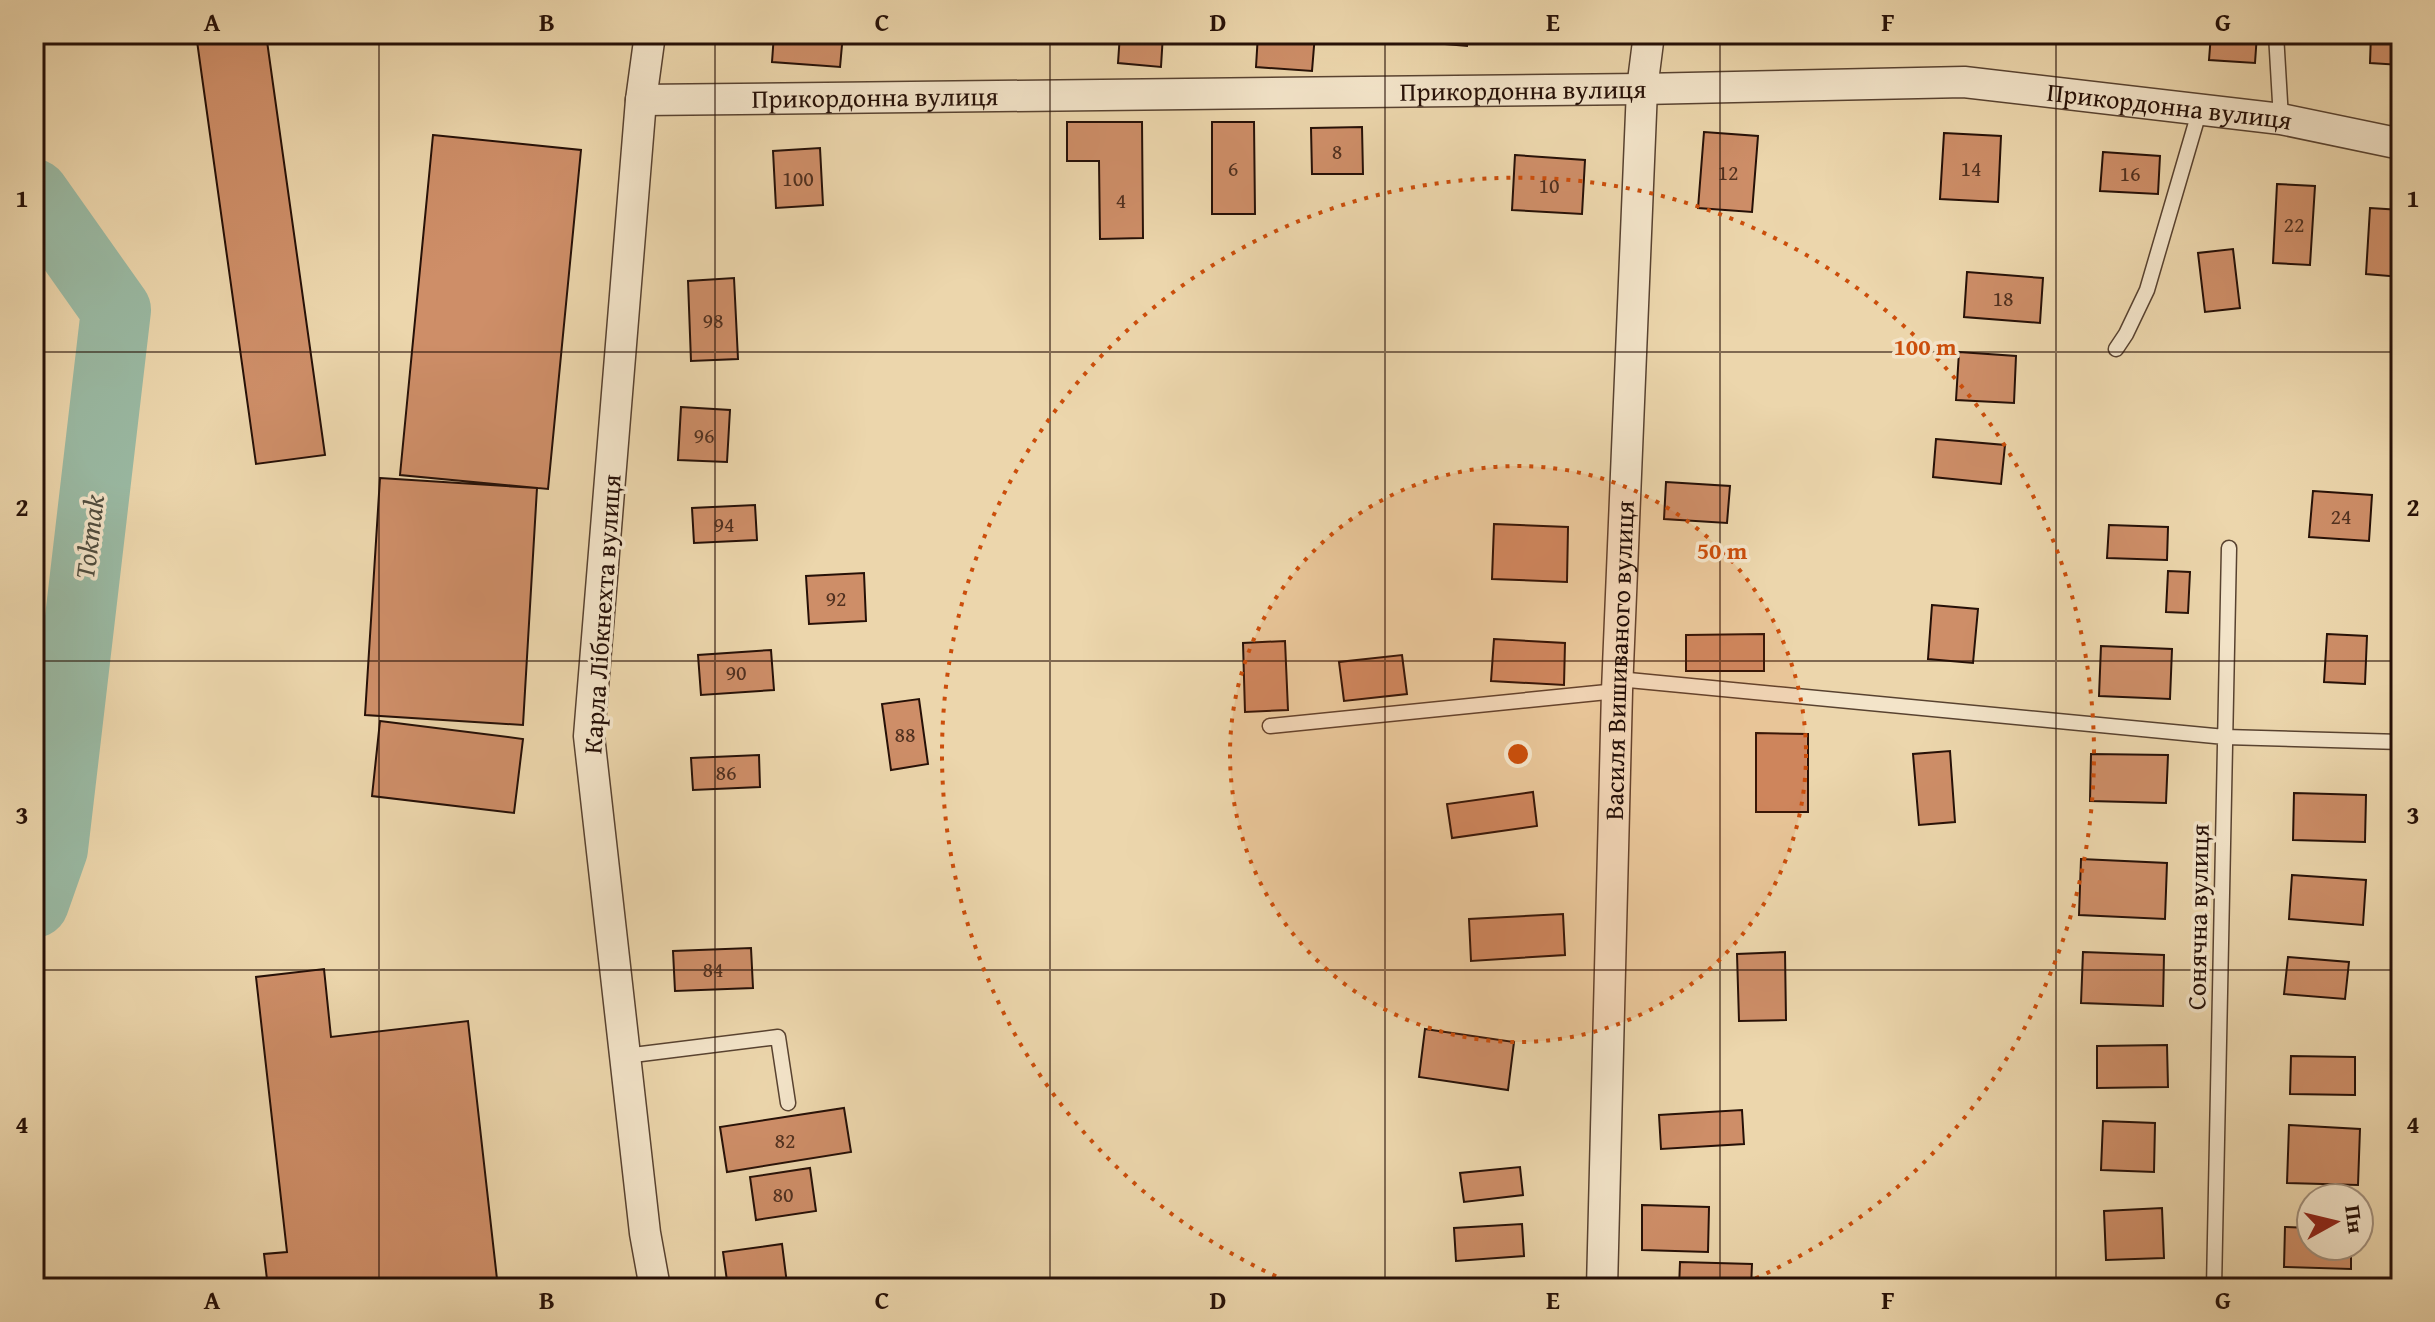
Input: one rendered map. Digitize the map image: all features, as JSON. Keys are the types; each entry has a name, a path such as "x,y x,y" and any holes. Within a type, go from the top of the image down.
{"street":[{"name":"Карла Лібкнехта вулиця","path":"650,34 641,100 589,736 645,1233 655,1288"},
{"name":"Василя Вишиваного вулиця","path":"1602,1288 1617,685 1642,89 1649,34"},
{"name":"Прикордонна вулиця","path":"641,100 1642,89 1964,82 2281,119 2401,144"}],"lane":[{"path":"2276,34 2281,119"},
{"path":"2116,349 2147,290 2200,109"},
{"name":"Сонячна вулиця","path":"2214,1288 2229,548"},
{"path":"1270,726 1617,685 2225,737 2401,742"},
{"path":"625,1056 778,1037 788,1103"}],"building":[{"path":"196,34 266,34 325,455 256,464"},
{"path":"774,34 843,34 840,67 772,62"},
{"path":"1120,34 1163,34 1161,67 1118,63"},
{"path":"1258,34 1315,34 1312,71 1256,67"},
{"path":"1435,34 1468,34 1467,46 1434,43"},
{"path":"2211,34 2257,34 2255,63 2209,60"},
{"path":"2371,34 2401,34 2401,65 2370,63"},
{"path":"1067,122 1142,122 1143,238 1100,239 1099,161 1067,161"},
{"path":"1212,122 1254,122 1255,214 1212,214"},
{"path":"1362,127 1363,174 1312,174 1311,128"},
{"path":"1704,132 1758,136 1752,212 1698,208"},
{"path":"1944,133 2001,136 1998,202 1940,199"},
{"path":"433,135 581,150 548,489 400,475"},
{"path":"820,148 823,205 776,208 773,151"},
{"path":"2103,152 2160,156 2158,194 2100,191"},
{"path":"1515,155 1585,160 1582,214 1512,210"},
{"path":"2277,184 2315,186 2310,265 2273,263"},
{"path":"2370,208 2401,210 2401,277 2366,274"},
{"path":"2233,249 2240,308 2205,312 2198,253"},
{"path":"1967,272 2043,278 2040,323 1964,317"},
{"path":"734,278 738,359 691,361 688,281"},
{"path":"1959,352 2016,356 2014,403 1956,400"},
{"path":"681,407 730,410 727,462 678,460"},
{"path":"1936,439 2005,445 2001,484 1933,477"},
{"path":"380,478 537,488 523,725 365,715"},
{"path":"1666,482 1730,486 1727,523 1664,519"},
{"path":"2313,491 2372,495 2369,541 2309,537"},
{"path":"755,505 757,540 694,543 692,508"},
{"path":"1494,524 1568,527 1567,582 1492,579"},
{"path":"2109,525 2168,527 2167,560 2107,558"},
{"path":"2168,571 2190,572 2188,613 2166,612"},
{"path":"864,573 866,621 809,624 806,576"},
{"path":"1932,605 1978,609 1973,663 1928,659"},
{"path":"1764,634 1764,671 1686,671 1686,635"},
{"path":"2327,634 2367,636 2365,684 2324,682"},
{"path":"1494,639 1565,643 1564,685 1491,681"},
{"path":"1285,641 1288,710 1245,712 1243,643"},
{"path":"2101,646 2172,649 2170,699 2099,696"},
{"path":"771,650 774,690 701,695 698,655"},
{"path":"1402,655 1407,694 1344,701 1339,662"},
{"path":"919,699 928,764 891,770 882,704"},
{"path":"380,721 523,739 514,813 372,796"},
{"path":"1756,733 1808,734 1808,812 1756,812"},
{"path":"1950,751 1955,822 1919,825 1913,754"},
{"path":"2091,754 2168,755 2166,803 2090,801"},
{"path":"759,755 760,787 693,790 691,758"},
{"path":"1533,792 1537,826 1452,838 1447,804"},
{"path":"2294,793 2366,795 2365,842 2293,840"},
{"path":"2081,859 2167,863 2165,919 2079,915"},
{"path":"2292,875 2366,880 2363,925 2289,919"},
{"path":"1563,914 1565,955 1471,961 1469,919"},
{"path":"751,948 753,988 675,991 673,951"},
{"path":"1785,952 1786,1020 1739,1021 1737,954"},
{"path":"2083,952 2164,955 2163,1006 2081,1003"},
{"path":"2288,957 2349,962 2345,999 2284,994"},
{"path":"324,969 331,1037 468,1021 498,1288 268,1288 264,1254 287,1252 256,977"},
{"path":"1425,1029 1514,1042 1508,1090 1419,1077"},
{"path":"2167,1045 2168,1087 2097,1088 2097,1046"},
{"path":"2291,1056 2355,1057 2355,1095 2290,1094"},
{"path":"844,1108 851,1152 727,1172 720,1127"},
{"path":"1742,1110 1744,1144 1661,1149 1659,1115"},
{"path":"2103,1121 2155,1123 2154,1172 2101,1170"},
{"path":"2289,1125 2360,1129 2358,1182 2287,1183"},
{"path":"1520,1167 1523,1195 1464,1202 1460,1173"},
{"path":"810,1168 816,1211 756,1220 750,1177"},
{"path":"1642,1205 1709,1207 1708,1252 1642,1250"},
{"path":"2162,1208 2164,1258 2106,1260 2104,1211"},
{"path":"1522,1224 1524,1256 1456,1261 1454,1228"},
{"path":"2285,1227 2295,1227 2295,1262 2351,1262 2351,1269 2284,1267"},
{"path":"782,1244 787,1284 728,1288 723,1252"},
{"path":"1680,1262 1752,1264 1751,1288 1679,1288"}],"waterway":[{"name":"Tokmak","path":"34,194 116,310 53,849 34,903"}]}
